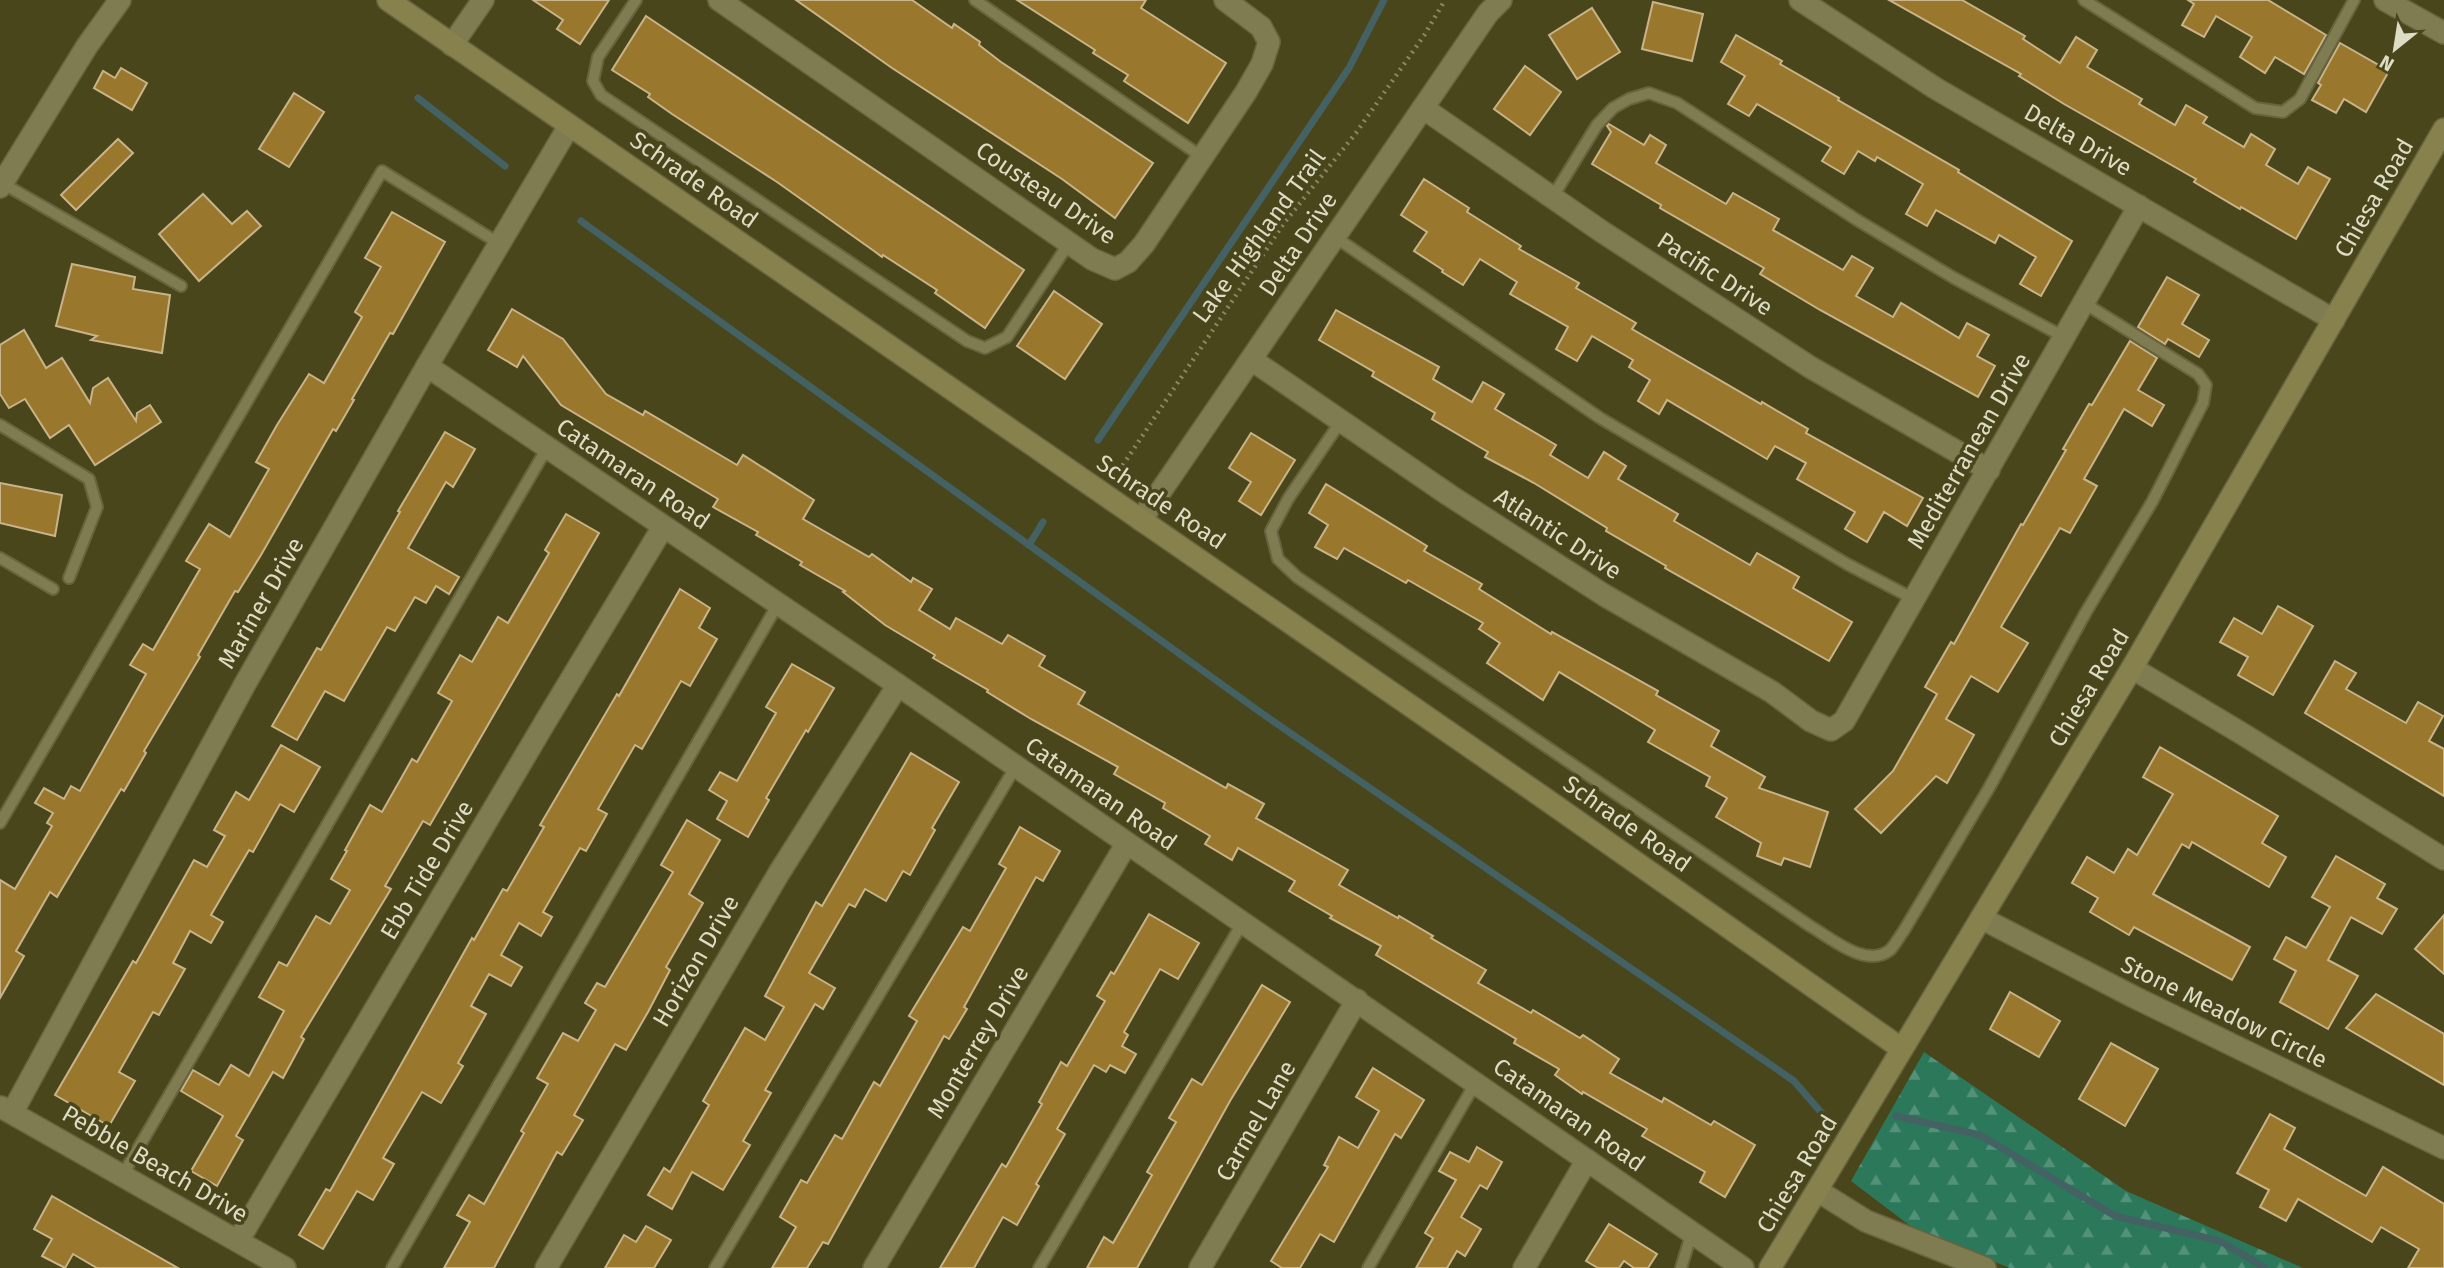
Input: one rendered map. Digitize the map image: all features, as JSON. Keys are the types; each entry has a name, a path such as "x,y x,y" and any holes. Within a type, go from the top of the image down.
{"street":[{"path":"1,185 86,46 120,0"},
{"name":"Schrade Road","path":"388,0 1902,1049"},
{"path":"452,45 484,0"},
{"name":"Cousteau Drive","path":"719,0 1092,259 1115,269 1128,262 1144,244 1262,64 1269,42 1261,27 1232,5"},
{"name":"Delta Drive","path":"1141,520 1488,13 1501,0"},
{"name":"Delta Drive","path":"1800,0 1935,88 2333,320"},
{"path":"2385,0 2444,33"},
{"name":"Pacific Drive","path":"1423,108 1552,198 1810,367 1989,470"},
{"name":"Mariner Drive","path":"6,1110 245,684 427,366 569,126"},
{"name":"Chiesa Road","path":"1770,1268 2132,668 2444,129"},
{"name":"Mediterranean Drive","path":"1844,721 2139,206"},
{"name":"Atlantic Drive","path":"1252,359 1449,495 1604,595 1772,692 1811,720 1831,730 1844,721"},
{"name":"Catamaran Road","path":"427,366 898,685 1743,1268"},
{"name":"Ebb Tide Drive","path":"238,1241 663,527"},
{"path":"2132,668 2444,859"},
{"name":"Horizon Drive","path":"546,1268 779,873 898,685"},
{"name":"Monterrey Drive","path":"874,1268 1127,843"},
{"name":"Stone Meadow Circle","path":"1982,918 2134,997 2444,1148"},
{"name":"Carmel Lane","path":"1200,1268 1357,1000"},
{"name":"Pebble Beach Drive","path":"6,1110 285,1268"},
{"path":"1524,1268 1587,1160"},
{"path":"1818,1191 1866,1221 1985,1268"}],"lane":[{"path":"636,0 598,57 593,81 601,95 967,341 985,348 1007,337 1069,243"},
{"path":"975,0 1202,157"},
{"path":"2084,0 2255,108 2283,113 2300,99 2354,0"},
{"path":"1552,198 1597,125 1613,108 1629,99 1649,93 1677,103 1857,220 1954,278 2064,337"},
{"path":"0,823 382,171 500,244"},
{"path":"1,185 181,286"},
{"path":"1335,237 1600,418 1847,564 1914,599"},
{"path":"1341,421 1288,499 1271,531 1278,559 1297,577 1810,926 1860,954 1875,956 1889,950 1903,932 1983,799 2085,612 2152,502 2203,402 2206,385 2198,374 2084,303"},
{"path":"0,425 89,479 97,507 69,578"},
{"path":"122,1176 547,448"},
{"path":"0,558 53,589"},
{"path":"392,1268 778,604"},
{"path":"715,1268 1016,766"},
{"path":"1039,1268 1243,922"},
{"path":"1368,1268 1476,1082"},
{"path":"1681,1268 1692,1232"}],"path":[{"name":"Lake Highland Trail","path":"1103,494 1284,223 1356,133 1425,34 1445,0"}],"green space":[{"path":"1924,1052 2126,1191 2303,1268 2010,1268 1917,1231 1851,1181"}],"building":[{"path":"533,0 609,0 580,44 557,29 563,20"},
{"path":"796,0 912,0 952,28 954,24 980,42 979,45 1001,62 1153,163 1115,218 1062,179 892,68"},
{"path":"1017,0 1146,0 1141,8 1226,63 1188,123 1124,81 1128,75 1093,53 1095,50"},
{"path":"1889,0 1962,0 2025,36 2023,39 2060,63 2076,37 2097,50 2087,67 2142,99 2139,104 2175,125 2186,105 2207,117 2203,123 2244,147 2251,134 2275,149 2266,165 2298,184 2308,167 2330,179 2296,239 2241,207 2240,209 2194,182 2196,179 2064,104 2019,76 2021,74"},
{"path":"2188,0 2268,0 2326,35 2304,74 2275,57 2265,73 2240,57 2252,37 2216,16 2204,37 2182,25 2194,4"},
{"path":"1653,2 1703,14 1692,61 1642,49"},
{"path":"1592,8 1620,52 1577,79 1549,35"},
{"path":"646,16 1024,270 985,328 935,293 937,290 883,255 882,257 612,70"},
{"path":"1736,35 1782,61 1780,64 1839,98 1838,100 1959,170 1958,172 2072,241 2041,296 2020,284 2036,257 1999,235 1995,243 1936,210 1927,226 1906,214 1923,184 1877,157 1875,161 1858,151 1844,174 1822,161 1831,147 1757,104 1749,116 1728,104 1745,76 1721,62"},
{"path":"2340,43 2389,71 2366,112 2344,99 2336,113 2312,100 2321,85 2318,83"},
{"path":"1525,66 1561,92 1530,135 1494,109"},
{"path":"121,68 147,83 132,110 94,88 103,71 115,78"},
{"path":"294,93 324,112 289,167 259,149"},
{"path":"1609,124 1644,145 1650,135 1666,145 1656,163 1726,204 1733,193 1779,219 1773,230 1843,270 1852,256 1873,268 1856,296 1893,317 1901,303 1959,338 1967,323 1989,335 1977,356 1995,366 1978,397 1760,274 1764,268 1660,208 1661,205 1592,164 1611,132 1607,126"},
{"path":"118,139 133,153 76,210 61,195"},
{"path":"1424,179 1469,208 1467,212 1521,246 1519,249 1579,283 1576,288 1636,323 1632,329 1808,429 1806,433 1923,498 1907,526 1884,512 1867,542 1845,529 1855,512 1797,479 1806,463 1775,446 1767,459 1667,400 1659,414 1638,401 1650,380 1629,367 1633,360 1592,336 1577,361 1556,349 1568,327 1510,294 1517,282 1480,259 1463,285 1442,272 1443,270 1414,251 1427,232 1401,215"},
{"path":"203,194 232,224 247,211 261,226 199,281 159,234"},
{"path":"392,212 445,242 393,334 390,333 336,431 333,429 261,555 238,592 235,591 124,791 121,789 57,897 50,892 16,951 24,956 0,998 0,880 15,889 52,826 47,823 53,813 35,803 44,788 64,799 71,786 80,791 146,674 130,665 143,644 153,650 200,569 186,561 209,524 230,537 269,469 256,462 277,425 309,374 324,383 362,317 355,312 381,267 365,258"},
{"path":"72,264 135,277 133,289 170,295 162,353 91,340 97,336 56,326"},
{"path":"2167,277 2199,295 2182,324 2209,340 2199,357 2168,339 2165,344 2138,327"},
{"path":"1054,291 1102,324 1065,379 1017,346"},
{"path":"512,309 563,339 606,394 643,415 645,411 737,465 743,455 814,500 803,519 869,557 872,554 911,582 913,578 932,589 919,610 950,629 956,618 1002,644 1008,635 1045,656 1039,666 1085,692 1078,704 1226,788 1228,784 1264,804 1256,818 1348,870 1339,885 1398,918 1399,916 1486,970 1478,983 1531,1013 1533,1010 1580,1038 1583,1035 1619,1059 1610,1073 1662,1102 1664,1098 1711,1125 1714,1121 1755,1145 1725,1197 1700,1182 1705,1172 1642,1136 1647,1129 1583,1092 1582,1094 1555,1075 1559,1069 1514,1043 1516,1039 1376,955 1381,946 1330,918 1332,916 1289,891 1295,881 1238,848 1232,860 1205,844 1210,836 1163,808 1165,803 1114,774 1118,767 1031,719 933,658 935,655 885,625 843,592 845,591 800,565 802,562 756,535 758,532 713,507 718,499 561,405 523,356 517,367 488,350"},
{"path":"1336,310 1439,367 1433,379 1472,402 1483,382 1504,394 1495,409 1556,445 1550,455 1588,478 1604,452 1626,466 1618,479 1678,514 1674,521 1750,565 1757,553 1799,577 1793,588 1852,622 1829,661 1665,568 1666,566 1606,531 1607,528 1534,483 1485,457 1488,452 1432,419 1435,413 1372,376 1374,372 1319,340"},
{"path":"24,330 46,368 62,358 90,403 93,388 108,378 136,421 137,413 150,405 161,422 95,465 69,425 50,438 25,399 9,408 0,394 0,345"},
{"path":"2130,341 2157,358 2138,390 2164,405 2152,426 2124,409 2084,479 2097,486 2070,533 2060,528 2001,627 2028,643 1998,692 1971,676 1946,719 1974,735 1947,783 1936,776 1881,833 1855,809 1893,771 1937,694 1925,687 1951,642 1954,644 2021,524 2023,525 2089,404 2092,405"},
{"path":"445,432 475,449 453,487 446,482 408,548 459,577 449,594 436,586 426,603 415,597 395,631 387,627 344,701 325,691 297,740 272,726 317,648 321,650"},
{"path":"1251,433 1295,460 1261,515 1239,501 1251,482 1229,468"},
{"path":"0,483 62,495 55,536 0,523"},
{"path":"1326,484 1427,546 1424,551 1482,584 1479,589 1551,634 1552,632 1658,691 1656,695 1719,731 1711,746 1765,777 1759,788 1828,812 1810,867 1784,858 1781,865 1757,856 1761,843 1716,817 1727,798 1706,786 1710,777 1648,742 1655,730 1559,672 1543,700 1487,663 1500,643 1479,629 1483,623 1408,580 1406,583 1344,548 1337,559 1315,547 1328,525 1309,513"},
{"path":"566,514 599,533 430,825 423,821 385,886 391,889 301,1037 304,1039 283,1078 273,1072 236,1136 243,1140 217,1186 191,1171 223,1116 181,1091 193,1070 219,1085 231,1065 249,1076 284,1011 259,997 279,962 287,966 316,916 330,924 350,890 331,879 370,805 382,812 412,759 417,762 452,701 438,693 460,655 472,662 498,617 508,623 549,553 545,550"},
{"path":"680,589 710,608 699,628 717,639 690,686 681,681 642,749 635,745 598,809 607,814 586,851 580,848 543,912 552,917 541,936 519,923 501,955 522,967 511,986 489,974 471,1006 486,1014 458,1063 463,1066 441,1103 422,1092 383,1158 394,1164 373,1200 357,1191 323,1249 299,1235 326,1189 330,1191 472,938 474,940 503,889 507,891 544,827 540,825 617,694 619,696"},
{"path":"2278,606 2313,626 2273,695 2238,675 2248,657 2220,642 2234,618 2262,634"},
{"path":"2335,661 2356,673 2346,689 2406,723 2418,702 2443,716 2429,741 2444,749 2444,796 2305,713"},
{"path":"792,664 834,688 766,798 769,800 748,837 717,819 727,801 709,790 720,772 737,781 776,713 766,707"},
{"path":"281,745 320,767 294,812 280,804 253,852 249,850 211,915 223,922 211,943 190,931 173,963 185,969 159,1015 153,1012 119,1072 135,1081 109,1126 55,1095 133,961 136,963 194,860 207,867 225,836 214,830 236,792 249,800"},
{"path":"2160,747 2278,816 2262,843 2286,857 2269,887 2192,842 2189,848 2182,844 2153,894 2250,947 2232,980 2134,927 2129,935 2090,912 2098,898 2072,883 2087,857 2114,873 2128,849 2137,855 2173,794 2143,777"},
{"path":"911,753 959,782 932,828 935,830 910,875 903,871 886,901 865,889 855,907 849,904 809,973 835,988 823,1009 815,1004 765,1090 771,1093 743,1141 750,1145 723,1190 692,1172 672,1209 648,1195 664,1168 670,1172 709,1105 703,1101 745,1028 765,1040 784,1007 765,996 816,902 822,906"},
{"path":"687,820 720,840 689,894 703,903 666,967 670,970 648,1012 626,1050 615,1044 574,1115 583,1120 562,1155 557,1152 494,1268 444,1268 470,1222 457,1215 469,1195 484,1204 548,1084 537,1078 563,1033 578,1041 596,1010 585,1003 597,983 605,987 673,872 661,865"},
{"path":"1020,827 1060,851 1043,881 1036,877 964,1007 967,1009 949,1039 944,1036 828,1244 823,1242 807,1268 772,1268 796,1227 780,1217 801,1180 807,1183 835,1135 842,1139 874,1082 880,1086 917,1021 909,1016 963,927 970,931 1006,868 999,864"},
{"path":"2336,856 2385,884 2377,898 2397,909 2382,934 2351,917 2328,960 2358,976 2328,1029 2280,1002 2296,971 2274,959 2286,937 2306,948 2330,907 2312,897"},
{"path":"1149,914 1199,943 1178,979 1160,969 1124,1032 1128,1035 1122,1046 1136,1054 1125,1073 1110,1065 1106,1072 1094,1065 1057,1129 1065,1134 1036,1184 1039,1186 1017,1225 1003,1217 974,1268 940,1268 1002,1164 1006,1167 1042,1104 1039,1102 1061,1062 1067,1066 1105,1001 1097,996 1111,972 1114,974"},
{"path":"2444,915 2444,974 2415,949"},
{"path":"1262,985 1290,1002 1230,1101 1137,1268 1087,1268 1104,1237 1113,1243 1152,1175 1147,1172 1176,1122 1169,1118 1192,1079 1202,1085"},
{"path":"2010,992 2060,1021 2039,1057 1990,1029"},
{"path":"2376,994 2444,1034 2444,1085 2346,1028"},
{"path":"2111,1043 2158,1069 2125,1126 2079,1099"},
{"path":"1373,1068 1424,1100 1401,1138 1395,1134 1334,1242 1320,1234 1300,1268 1282,1268 1271,1261 1328,1167 1324,1165 1339,1137 1358,1148 1379,1111 1356,1097"},
{"path":"2270,1114 2295,1128 2284,1149 2366,1196 2383,1167 2444,1204 2444,1268 2408,1268 2419,1249 2381,1227 2372,1242 2298,1199 2286,1221 2260,1207 2269,1190 2237,1173"},
{"path":"1477,1147 1502,1162 1487,1189 1480,1185 1461,1217 1481,1229 1465,1256 1457,1251 1447,1268 1416,1268 1433,1238 1425,1233 1456,1180 1439,1171 1450,1152 1469,1162"},
{"path":"52,1196 178,1268 97,1268 73,1254 65,1268 42,1256 52,1239 34,1229"},
{"path":"1609,1224 1657,1254 1648,1268 1634,1268 1624,1261 1619,1268 1598,1268 1586,1261"},
{"path":"646,1226 671,1240 654,1268 605,1268 624,1235 636,1242"}],"waterway":[{"path":"1098,440 1349,68 1384,0"},
{"path":"418,98 505,166"},
{"path":"581,221 1260,712 1794,1081 1826,1118"},
{"path":"1029,545 1043,522"},
{"path":"1896,1116 1980,1135 2115,1216 2220,1241 2265,1268"}]}
